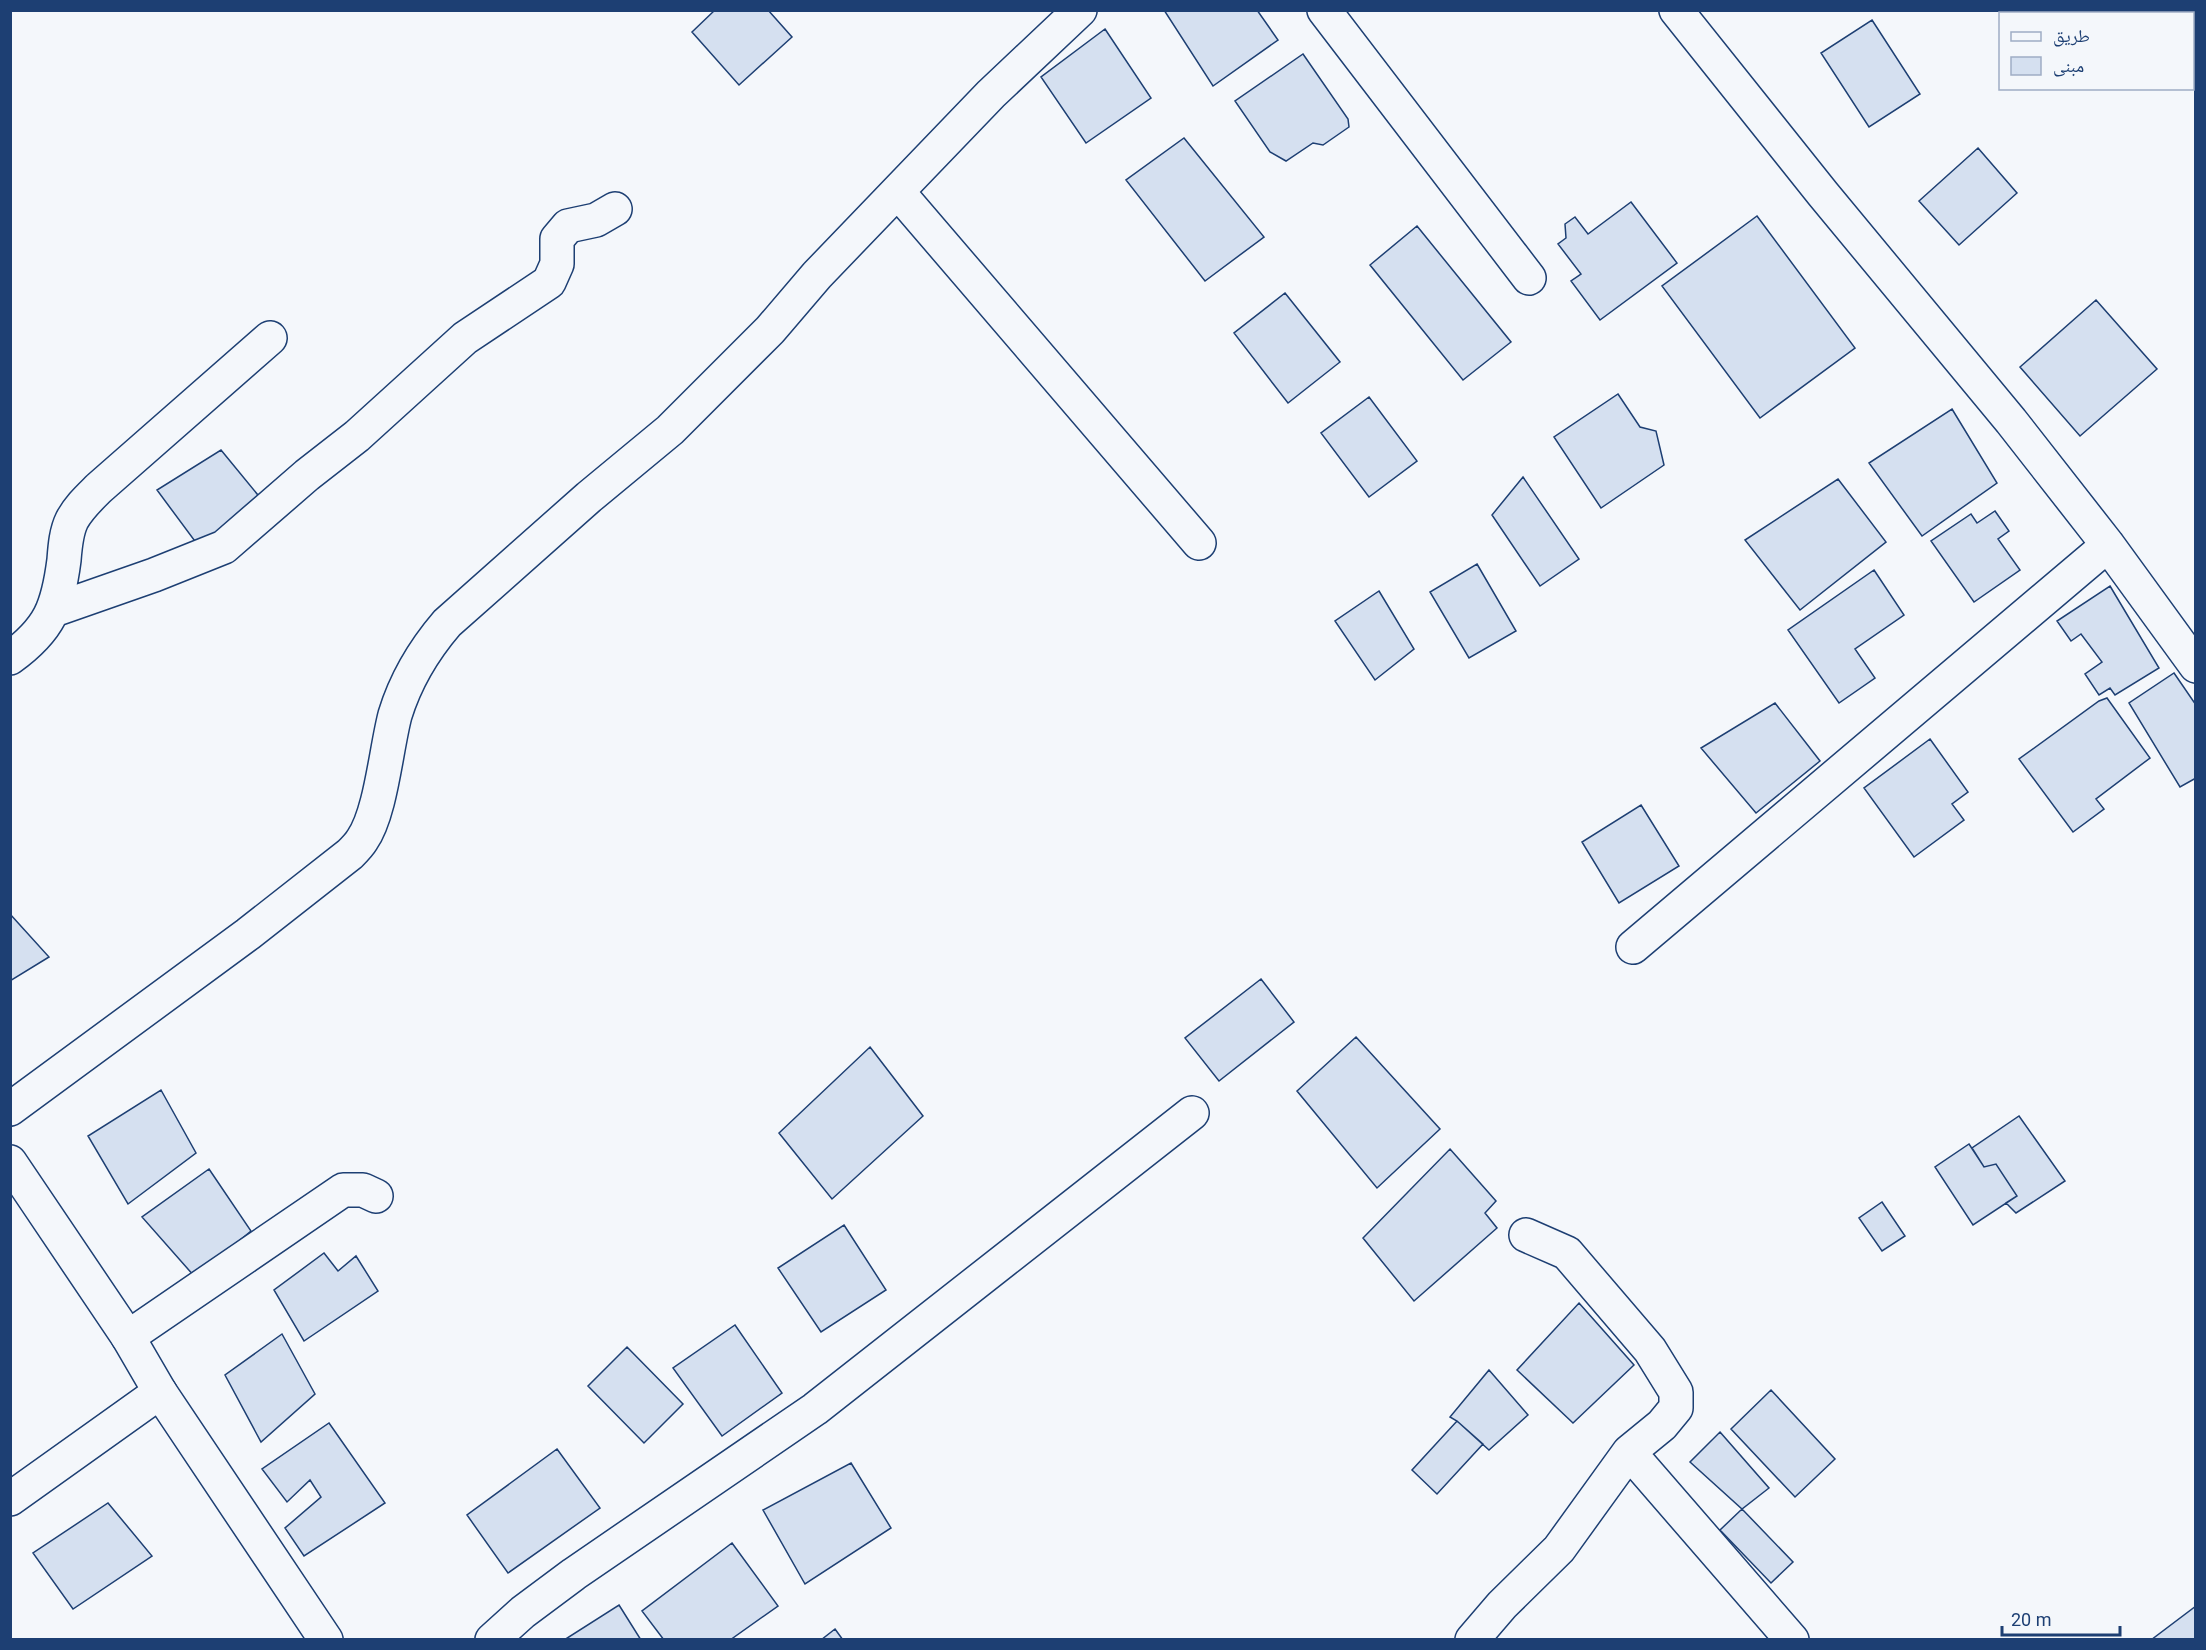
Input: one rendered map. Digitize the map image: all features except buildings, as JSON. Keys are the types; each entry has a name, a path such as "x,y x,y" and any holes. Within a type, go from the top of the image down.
{"street":[{"path":"1324,10 1529,278"},
{"path":"1676,10 1823,194 2018,430 2108,544 2196,666"},
{"path":"10,1109 249,934 350,854 363,840 371,821 395,715 410,673 427,646 447,623 685,416 770,330 816,275 991,94 1077,11"},
{"path":"898,192 1198,543"},
{"path":"54,609 224,547 307,475 357,436 465,338 549,282 556,264 556,239 568,226 596,219 615,209"},
{"path":"10,657 41,629 54,609 60,590 66,540 72,521 83,504 270,338"},
{"path":"1633,947 2108,544"},
{"path":"492,1640 523,1612 574,1574 815,1409 1192,1113"},
{"path":"10,1162 128,1337 160,1392 326,1640"},
{"path":"128,1337 343,1190 363,1190 376,1196"},
{"path":"1472,1640 1502,1605 1558,1549 1629,1452 1662,1425 1676,1407 1676,1392 1650,1350 1567,1253 1526,1235"},
{"path":"10,1499 160,1392"},
{"path":"1629,1452 1792,1640"}]}
